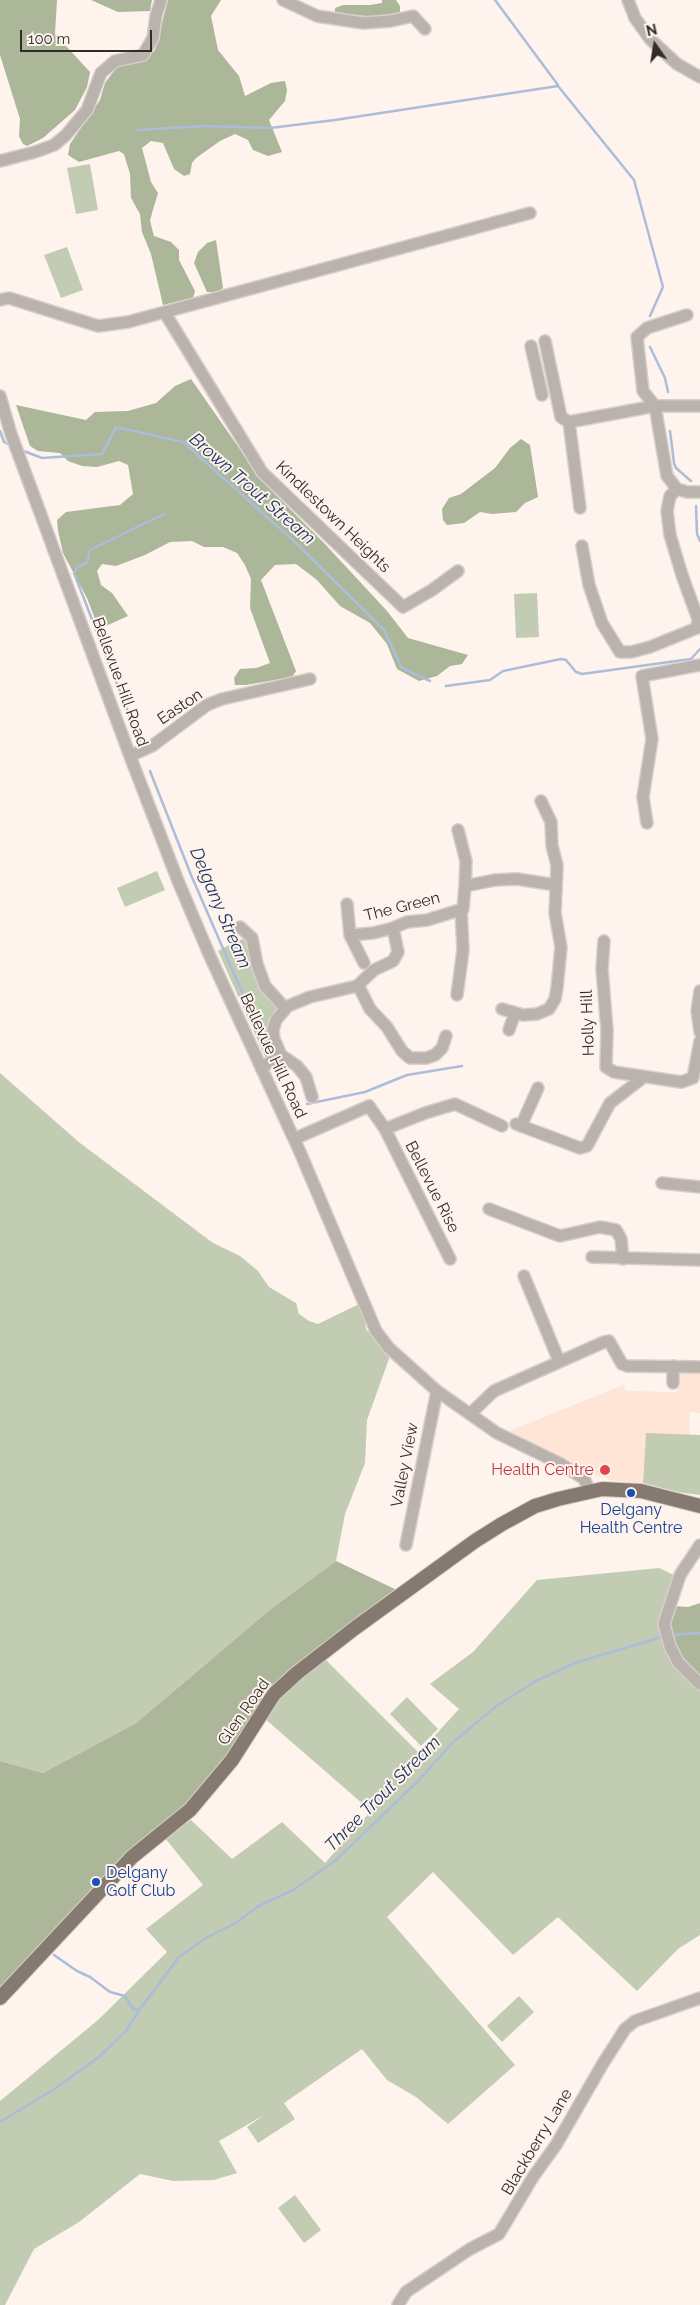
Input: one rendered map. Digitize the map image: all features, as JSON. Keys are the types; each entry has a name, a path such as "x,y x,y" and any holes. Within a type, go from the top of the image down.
{"main road":[{"name":"Glen Road","path":"0,1998 132,1857 190,1810 233,1758 274,1694 297,1673 421,1580 502,1524 535,1506 602,1490 640,1491 700,1506"}],"street":[{"path":"0,161 54,145 66,135 87,110 101,73 115,61 144,55 153,38 156,16 161,0"},
{"path":"283,0 317,16 363,23 391,21 413,16 425,29"},
{"path":"628,0 635,18 650,39 677,64 700,77"},
{"path":"0,300 9,298 98,326 128,322 530,213"},
{"name":"Kindlestown Heights","path":"165,313 262,472 403,607 432,590 458,571"},
{"path":"687,315 647,328 637,337 643,391 655,406 664,465 672,485 677,489 687,492 700,492"},
{"path":"545,342 561,417 570,422 655,406 700,406"},
{"path":"531,346 542,395"},
{"path":"537,374 551,371"},
{"name":"Bellevue Hill Road","path":"0,396 12,434 130,756 209,954 294,1139 376,1331 389,1348 437,1391 497,1433 561,1464 584,1479 590,1492"},
{"path":"570,422 580,508"},
{"path":"582,546 589,585 602,623 620,652 632,652 650,647 697,628 698,619 670,535 667,511 670,496 677,489"},
{"path":"647,824 643,797 652,739 642,676 700,665"},
{"name":"Easton","path":"130,756 152,746 207,705 222,699 310,679"},
{"path":"502,1009 523,1015 537,1014 549,1009 555,999 561,946 555,913 556,865 552,846 551,822 541,800"},
{"name":"The Green","path":"457,995 463,950 461,909 463,909 466,861 458,830"},
{"path":"465,886 495,880 517,879 556,885"},
{"name":"The Green","path":"346,904 350,935 364,963"},
{"name":"The Green","path":"350,935 373,934 407,922 427,920 461,909"},
{"path":"240,927 252,938 257,964 265,986 285,1008"},
{"path":"312,1097 306,1077 297,1066 281,1055 274,1039 273,1030 276,1020 285,1008 310,996 357,986 374,970 393,961 398,952 393,928"},
{"name":"Holly Hill","path":"604,941 602,969 607,1030 606,1067 614,1072 681,1082 693,1078 700,1041"},
{"path":"357,986 370,1009 387,1027 402,1051 410,1058 426,1058 436,1055 442,1048 446,1036"},
{"path":"700,990 697,1011 700,1032"},
{"path":"509,1030 515,1013"},
{"path":"261,1068 281,1055"},
{"path":"538,1088 519,1125 580,1148 588,1146 610,1103 640,1080 641,1076"},
{"name":"Bellevue Rise","path":"385,1129 455,1104 502,1126"},
{"name":"Bellevue Rise","path":"294,1139 369,1106 385,1129 450,1259"},
{"path":"662,1183 700,1187"},
{"path":"489,1209 560,1236 600,1227 616,1230 621,1240 623,1259"},
{"path":"592,1257 700,1260"},
{"path":"524,1276 559,1361"},
{"path":"470,1414 475,1407 494,1391 559,1361 609,1341 622,1364 627,1366 698,1367"},
{"path":"673,1366 673,1383"},
{"name":"Valley View","path":"406,1544 437,1391"},
{"path":"700,1545 680,1575 664,1624 670,1646 678,1662 700,1684"},
{"name":"Blackberry Lane","path":"398,2305 406,2292 470,2249 499,2234 517,2207 533,2177 556,2145 602,2065 625,2030 635,2021 700,1998"}],"shaded area":[{"path":"700,1371 700,1413 689,1412 690,1435 646,1433 643,1483 616,1481 587,1473 510,1431 623,1385 626,1391 677,1392 679,1374"}],"green space":[{"path":"0,0 57,0 55,34 90,72 87,87 75,110 43,138 27,146 23,144 19,136 20,119 0,55"},
{"path":"91,0 152,0 150,11 118,12"},
{"path":"168,0 221,0 211,16 218,50 239,76 245,96 271,83 285,81 287,90 285,101 269,120 282,152 268,156 253,150 248,140 235,134 220,141 196,158 192,163 190,174 184,176 174,169 163,143 151,141 142,148 151,182 158,193 150,220 154,236 171,242 179,250 179,260 195,291 193,298 163,305 151,254 142,232 140,214 131,198 130,174 124,154 119,151 79,162 68,155 70,144 100,100 105,83 116,68 126,62 148,57 155,50"},
{"path":"382,0 396,0 400,6 400,12 376,17 335,13 335,8 343,5 370,5 382,3"},
{"path":"90,164 98,210 76,214 67,168"},
{"path":"216,240 223,288 219,292 207,292 194,263 198,252 207,243"},
{"path":"67,247 83,290 61,298 44,255"},
{"path":"191,379 262,481 324,543 387,611 408,638 468,655 462,664 450,666 437,676 419,681 397,669 387,644 370,623 340,606 317,580 296,564 275,565 261,580 296,671 292,677 246,685 235,685 234,678 240,669 256,668 270,663 250,608 251,579 237,553 223,547 204,547 192,541 170,542 145,555 116,566 102,564 97,571 101,585 112,593 128,616 99,629 87,598 63,553 57,520 66,512 120,505 133,494 128,465 119,461 97,467 82,466 68,461 60,453 38,451 30,446 16,405 86,420 95,412 128,411 156,403 175,386"},
{"path":"521,439 530,445 538,497 525,503 516,512 492,514 480,512 464,523 447,525 443,520 442,509 449,498 461,494 495,468 510,448"},
{"path":"537,593 539,637 516,638 514,594"},
{"path":"157,871 165,890 125,907 117,888"},
{"path":"245,939 249,942 255,969 266,996 278,1010 268,1026 267,1036 274,1055 267,1061 218,951 239,940"},
{"path":"0,1073 80,1143 213,1243 240,1256 258,1271 269,1287 296,1303 299,1314 309,1321 318,1324 359,1304 365,1317 366,1329 390,1356 367,1420 365,1463 345,1514 336,1561 272,1608 136,1723 43,1773 0,1761"},
{"path":"646,1433 700,1435 700,1495 678,1492 643,1483"},
{"path":"336,1561 401,1592 311,1657 186,1806 0,1989 0,1761 43,1773 136,1723 272,1608"},
{"path":"659,1568 676,1576 672,1657 687,1679 700,1689 700,1935 678,1949 637,1991 558,1917 513,1955 433,1872 387,1917 515,2065 448,2124 416,2097 387,2080 362,2049 284,2103 295,2119 258,2143 247,2127 264,2115 219,2141 237,2173 214,2180 173,2181 140,2174 79,2222 34,2249 5,2305 0,2305 0,2101 98,2020 167,1952 146,1929 203,1885 165,1838 191,1820 232,1859 282,1822 325,1863 371,1811 264,1718 300,1675 325,1659 419,1753 459,1709 430,1684 473,1652 537,1580"},
{"path":"700,1603 700,1681 679,1659 666,1624 673,1606 688,1607"},
{"path":"407,1697 438,1729 421,1746 390,1714"},
{"path":"519,1996 534,2012 502,2042 487,2026"},
{"path":"295,2195 321,2230 304,2243 278,2208"}],"waterway":[{"path":"495,0 558,85"},
{"path":"138,130 205,126 270,128 558,86 634,180 663,287 650,316"},
{"path":"650,347 665,378 668,392"},
{"name":"Brown Trout Stream","path":"21,450 42,458 102,454 116,427 183,442 295,542 384,630 402,668 430,681"},
{"name":"Brown Trout Stream","path":"0,431 4,442 12,446"},
{"path":"670,431 676,468 691,481"},
{"path":"696,506 697,534 700,541"},
{"name":"Delgany Stream","path":"140,743 74,573 78,566 87,563 90,550 164,514"},
{"name":"Brown Trout Stream","path":"446,686 490,680 503,671 561,659 566,660 576,672 582,674 691,659 700,649"},
{"name":"Delgany Stream","path":"150,771 191,875 269,1054"},
{"name":"Delgany Stream","path":"307,1104 365,1092 407,1075 462,1066"},
{"name":"Three Trout Stream","path":"670,1635 700,1633"},
{"name":"Three Trout Stream","path":"0,2122 53,2090 99,2057 126,2031 179,1957 204,1939 236,1923 257,1907 293,1890 335,1861 419,1780 452,1743 498,1705 536,1681 575,1663 665,1636"},
{"path":"54,1955 110,1992 125,1996 133,2009 140,2009"}],"place":[{"name":"Health Centre","path":"605,1470"},
{"name":"Delgany Health Centre","path":"631,1493"},
{"name":"Delgany Golf Club","path":"96,1882"}]}
